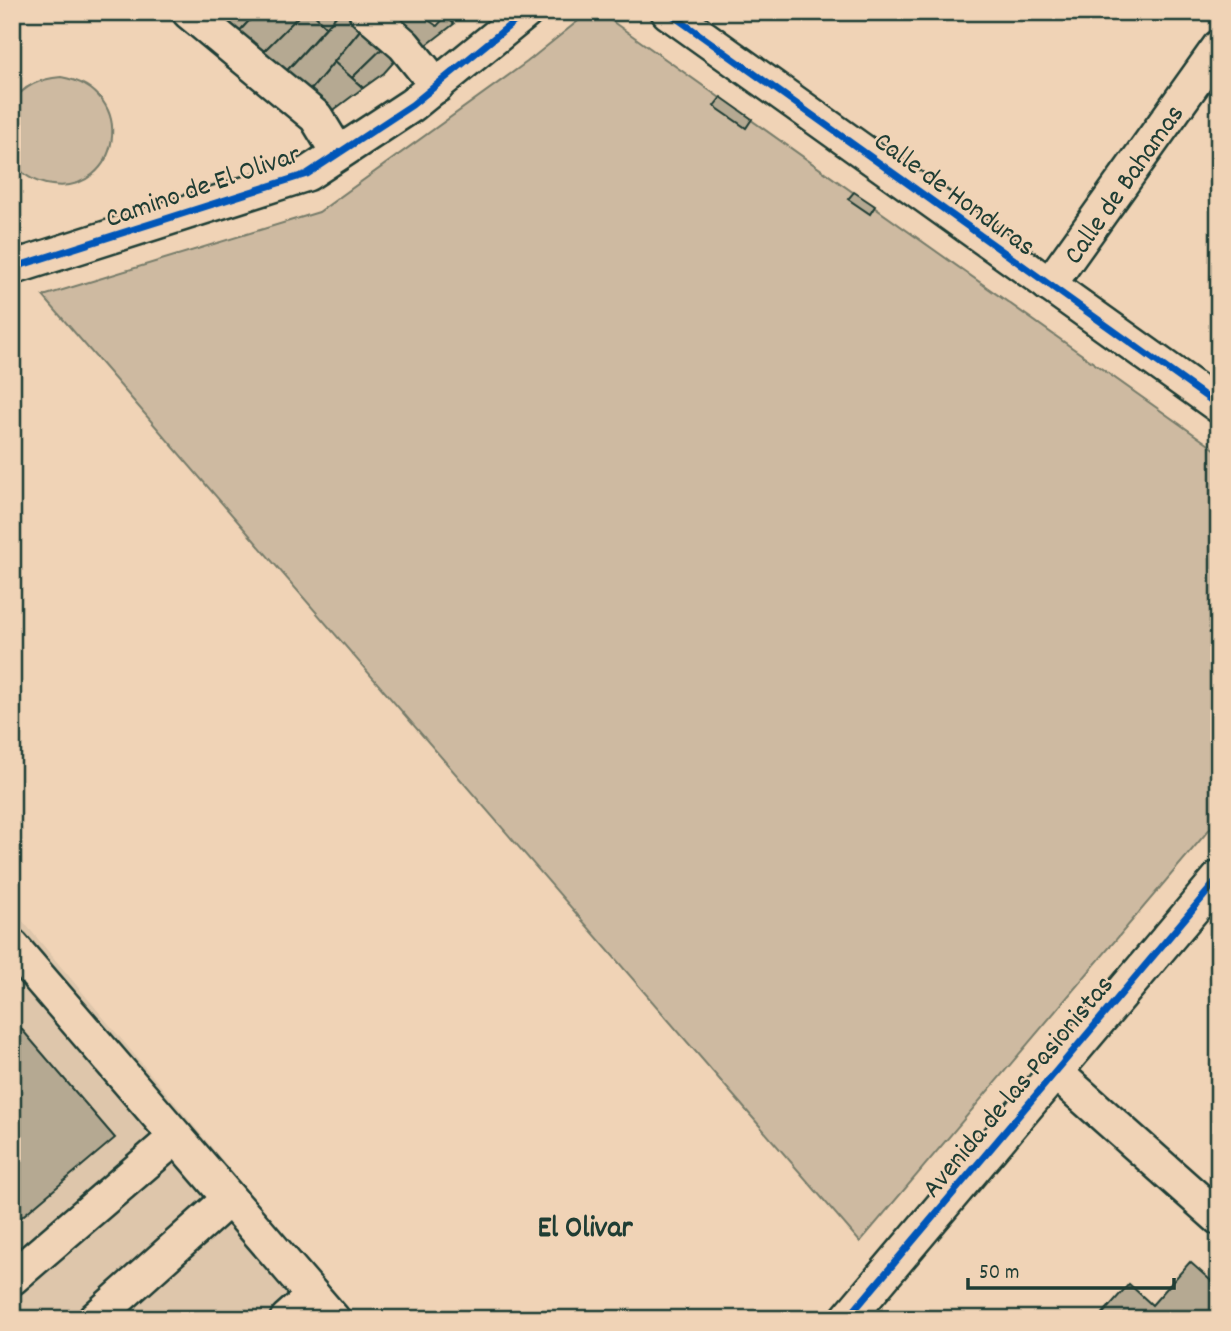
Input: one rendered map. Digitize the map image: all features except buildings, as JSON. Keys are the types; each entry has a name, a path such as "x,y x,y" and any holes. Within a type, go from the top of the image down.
{"street":[{"path":"189,12 316,117 338,153"},
{"path":"366,12 404,45 437,86"},
{"name":"Camino de El Olivar","path":"12,268 307,174 437,86 526,12"},
{"name":"Calle de Honduras","path":"668,12 1219,406"},
{"name":"Calle de Bahamas","path":"1049,285 1219,47"},
{"name":"Avenida de las Pasionistas","path":"846,1319 1219,878"},
{"path":"12,946 323,1307 287,1319"},
{"path":"1054,1071 1219,1218"},
{"path":"12,1278 176,1137"},
{"path":"95,1319 229,1199"}],"shaded area":[{"path":"599,12 1219,452 1219,818 860,1242 43,296 319,212 527,62 588,13"},
{"path":"61,77 86,86 103,101 111,120 112,140 105,159 93,174 75,184 52,185 29,177 12,160 12,103 33,84"},
{"path":"12,908 355,1319 12,1319"}],"cycle path":[{"path":"12,268 307,174 412,105 526,12"},
{"path":"668,12 1219,406"},
{"path":"847,1319 1219,878"}],"district":[{"name":"El Olivar","path":"585,1226"}]}
